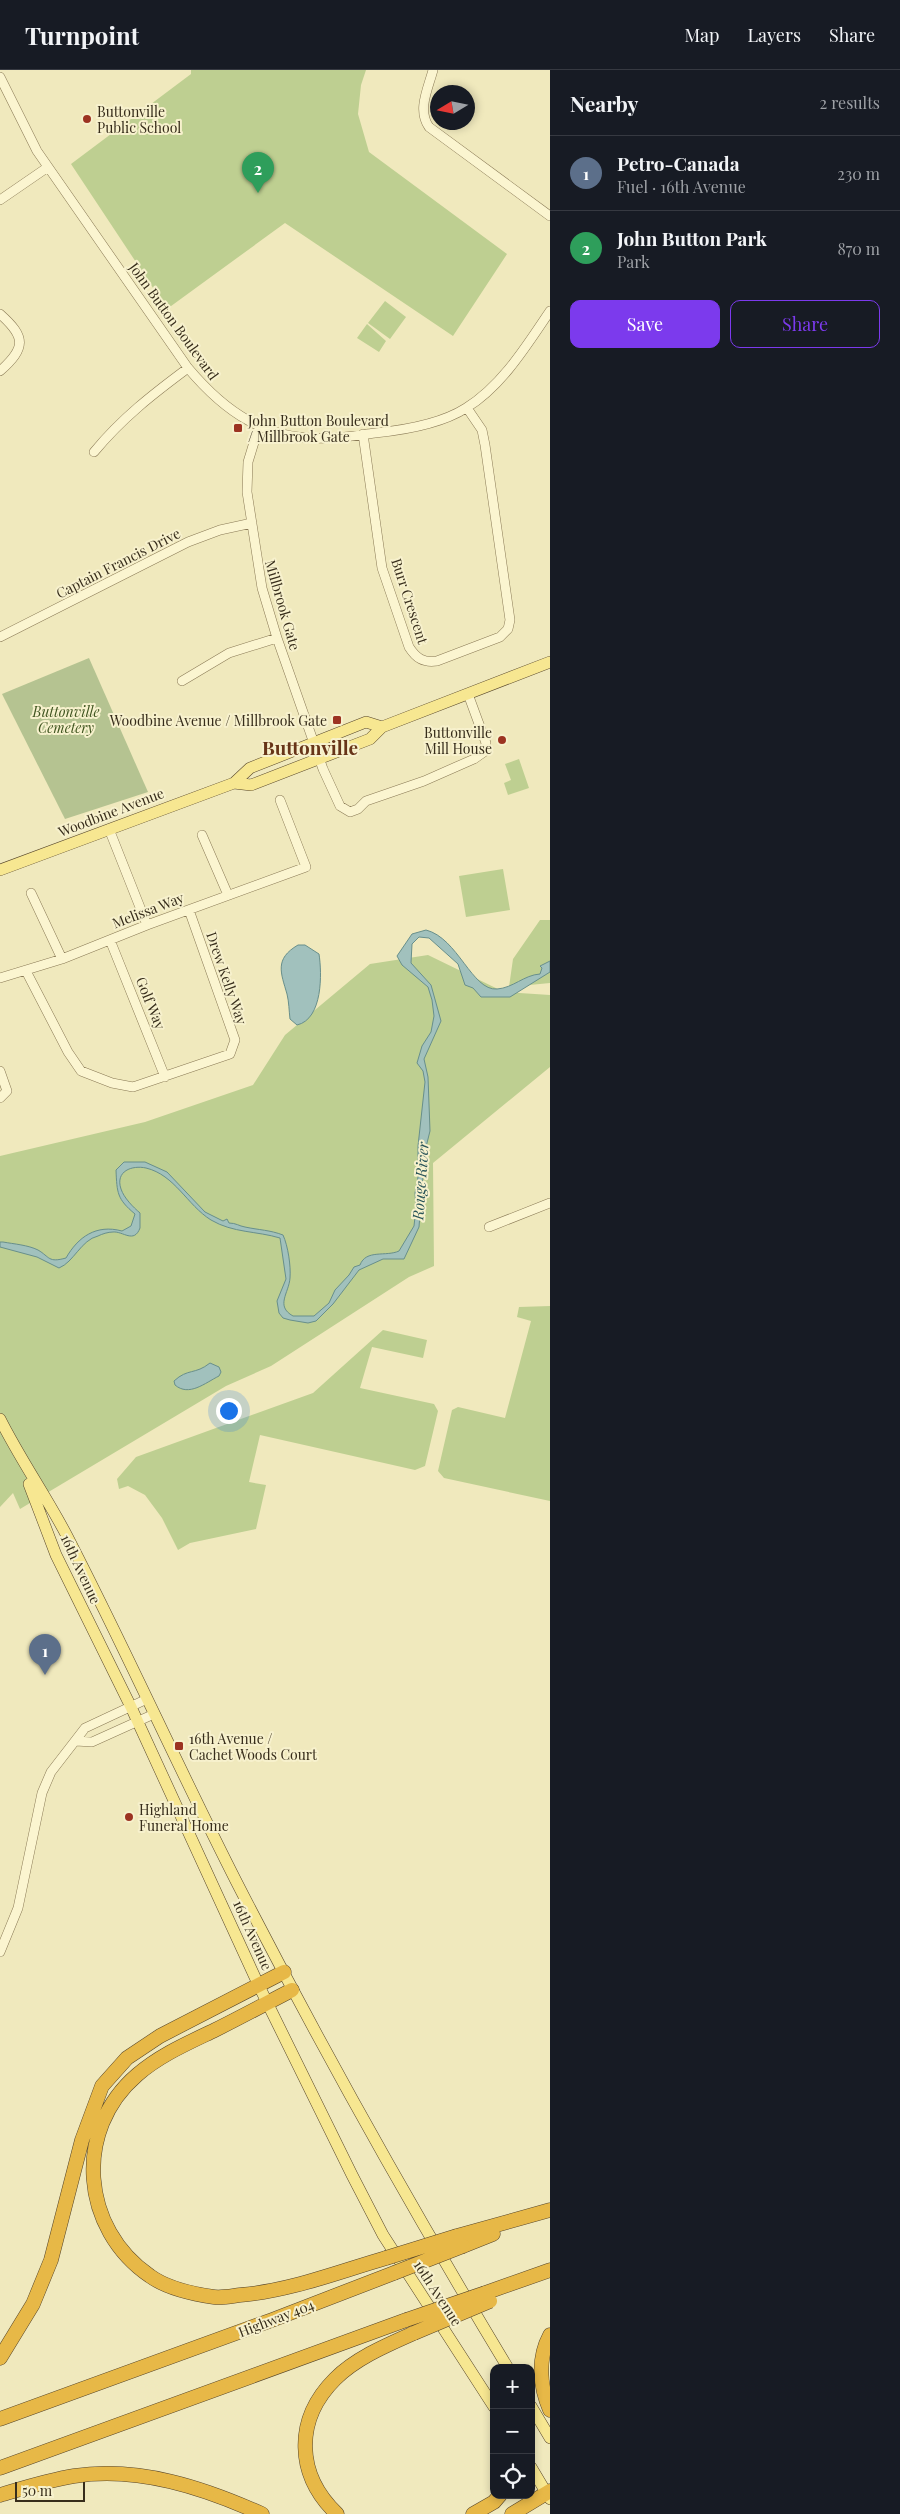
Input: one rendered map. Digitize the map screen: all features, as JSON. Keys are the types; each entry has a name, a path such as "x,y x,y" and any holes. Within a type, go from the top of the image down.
{"highway":[{"path":"0,2358 33,2304 51,2260 82,2140 102,2086 127,2058 144,2047 284,1972"},
{"path":"292,1990 168,2053 136,2076 114,2102 99,2130 92,2170 97,2206 110,2235 129,2258 150,2277 178,2290 216,2298 268,2293 386,2258 460,2241 550,2211"},
{"name":"Highway 404","path":"0,2419 272,2320 394,2273 460,2241"},
{"path":"337,2514 322,2501 308,2474 304,2444 310,2413 335,2380 361,2360 519,2281 550,2270"},
{"path":"0,2468 406,2320 487,2297"},
{"path":"550,2335 544,2351 541,2381 550,2410"},
{"path":"0,2495 75,2476 111,2474 162,2479 189,2486 262,2514"},
{"path":"512,2514 549,2495"},
{"path":"473,2514 497,2499"}],"main road":[{"name":"Woodbine Avenue","path":"234,783 251,785 319,757 370,739 382,727 550,662"},
{"name":"Woodbine Avenue","path":"0,870 234,783 250,768 366,722 382,727"},
{"name":"16th Avenue","path":"0,1419 19,1458 56,1556 131,1706 259,1986 383,2235 490,2401"},
{"name":"16th Avenue","path":"19,1458 66,1534 292,1990 398,2182 506,2364"},
{"path":"533,2409 550,2438"},
{"path":"535,2473 549,2495"}],"street":[{"path":"433,70 422,111 423,119 429,127 550,216"},
{"name":"John Button Boulevard","path":"0,77 48,168 188,368 208,393 225,407 241,418 259,426 289,436 327,438 391,431 432,422 467,408 502,377 550,311"},
{"path":"0,200 48,168"},
{"path":"0,314 17,332 20,344 15,358 0,371"},
{"path":"94,452 116,426 134,409 188,368"},
{"name":"Burr Crescent","path":"363,434 386,581 409,647 415,656 428,663 437,662 500,637 508,629 510,620 482,430 467,408"},
{"name":"Millbrook Gate","path":"259,426 248,462 247,492 262,588 277,638 319,757 340,806 345,810 358,809 366,801 424,781 474,759 484,752 486,743 468,694"},
{"name":"Captain Francis Drive","path":"0,637 188,542 220,530 252,523"},
{"path":"182,681 229,653 277,638"},
{"name":"Melissa Way","path":"0,978 62,959 147,925 306,867 280,800"},
{"path":"109,829 147,925"},
{"path":"202,835 228,895"},
{"path":"31,893 62,959"},
{"name":"Drew Kelly Way","path":"26,971 68,1052 81,1071 112,1083 134,1087 230,1054 234,1040 189,910"},
{"name":"Golf Way","path":"110,940 165,1077"},
{"path":"0,1071 7,1091 0,1098"},
{"path":"489,1227 550,1203"},
{"path":"0,1952 18,1908 42,1793 51,1772 85,1728 147,1699"},
{"path":"76,1741 92,1742 154,1714"}],"green space":[{"path":"191,70 366,70 361,85 358,114 369,152 507,254 453,336 285,223 167,309 71,164 191,74"},
{"path":"385,301 406,317 390,339 368,323"},
{"path":"367,324 386,341 379,352 357,338"},
{"name":"Buttonville Cemetery","path":"89,658 148,792 65,819 2,694"},
{"path":"519,759 529,788 508,795 504,783 511,780 505,764"},
{"path":"503,869 510,910 466,917 459,876"},
{"path":"540,920 550,920 550,983 509,987 513,959"},
{"path":"428,955 504,992 550,995 550,1067 433,1163 434,1266 409,1277 271,1366 226,1386 20,1509 13,1493 0,1507 0,1156 145,1122 253,1085 285,1035 370,964"},
{"path":"550,1306 550,1501 444,1478 438,1471 452,1410 458,1407 505,1418 531,1321 517,1317 519,1307"},
{"path":"383,1330 427,1340 423,1358 372,1347 360,1388 434,1404 438,1411 425,1466 415,1470 260,1435 249,1482 266,1485 256,1529 190,1543 178,1550 162,1518 145,1495 128,1486 119,1489 117,1479 136,1457 313,1393"}],"water":[{"name":"Rouge River","path":"426,930 437,935 447,943 480,982 488,987 503,988 540,974 542,968 540,966 550,961 550,972 510,997 481,997 473,988 465,985 458,964 429,938 419,937 412,944 411,963 431,985 441,1021 424,1059 428,1077 430,1131 425,1151 419,1227 404,1259 383,1259 359,1270 333,1304 316,1321 308,1323 283,1318 279,1313 277,1301 286,1279 280,1238 236,1230 211,1220 165,1177 141,1167 135,1167 126,1171 120,1178 124,1196 140,1213 140,1228 135,1235 128,1236 111,1232 92,1238 69,1261 59,1268 37,1257 0,1247 0,1242 25,1246 38,1250 52,1260 56,1260 66,1258 76,1244 89,1234 104,1229 122,1231 131,1226 135,1214 121,1200 116,1170 124,1162 145,1162 167,1172 205,1212 223,1221 227,1219 229,1223 283,1235 290,1262 289,1284 284,1299 285,1308 293,1316 314,1316 329,1303 335,1290 354,1267 360,1265 363,1260 372,1255 399,1251 414,1226 415,1193 418,1177 418,1146 425,1082 423,1071 417,1063 422,1046 431,1032 434,1016 428,987 402,965 397,956 412,934"},
{"path":"298,945 305,945 319,954 320,983 319,994 312,1014 306,1021 297,1025 290,1019 288,997 281,967 285,956"},
{"path":"210,1363 219,1367 221,1372 219,1376 197,1388 186,1390 175,1385 174,1381 179,1377 205,1367"}],"place":[{"name":"Buttonville Public School","path":"87,119"},
{"name":"John Button Park","path":"258,193"},
{"name":"John Button Boulevard / Millbrook Gate","path":"238,428"},
{"name":"Woodbine Avenue / Millbrook Gate","path":"337,720"},
{"name":"Buttonville Mill House","path":"502,740"},
{"name":"Petro-Canada","path":"45,1675"},
{"name":"16th Avenue / Cachet Woods Court","path":"179,1746"},
{"name":"Highland Funeral Home","path":"129,1817"}],"district":[{"name":"Buttonville","path":"310,747"}]}
